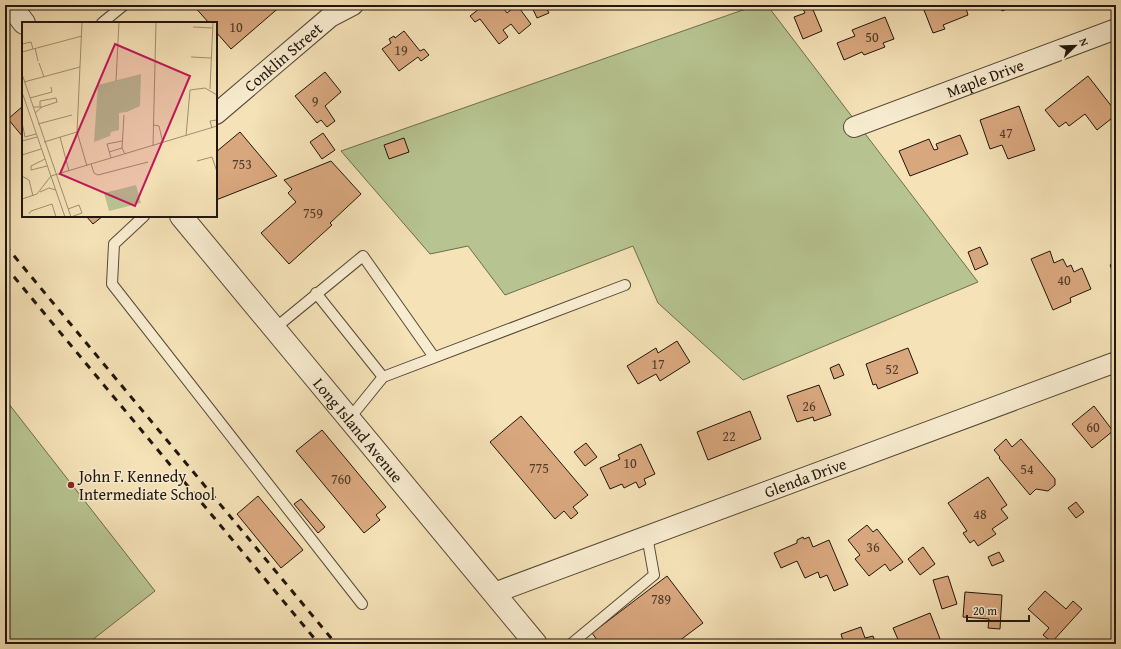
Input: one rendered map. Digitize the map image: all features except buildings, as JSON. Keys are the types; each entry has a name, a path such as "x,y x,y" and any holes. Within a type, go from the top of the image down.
{"street":[{"path":"10,5 23,22"},
{"name":"Conklin Street","path":"217,113 330,16 353,5"},
{"name":"Maple Drive","path":"854,127 1116,29"},
{"name":"Long Island Avenue","path":"181,217 536,644"},
{"name":"Glenda Drive","path":"494,593 1116,362"}],"lane":[{"path":"103,22 124,5"},
{"path":"143,217 114,244 112,284 362,604"},
{"path":"274,328 363,256 434,358"},
{"path":"349,419 383,377 625,285"},
{"path":"316,293 383,377"},
{"path":"571,644 654,575 647,536"}],"green space":[{"path":"757,5 767,5 978,282 743,380 658,303 633,246 505,295 468,246 430,254 341,151"},
{"path":"5,399 155,591 87,644 10,644 5,638"}],"railway":[{"path":"5,245 336,644"},
{"path":"5,266 319,644"}],"place":[{"name":"John F. Kennedy Intermediate School","path":"71,485"}]}
